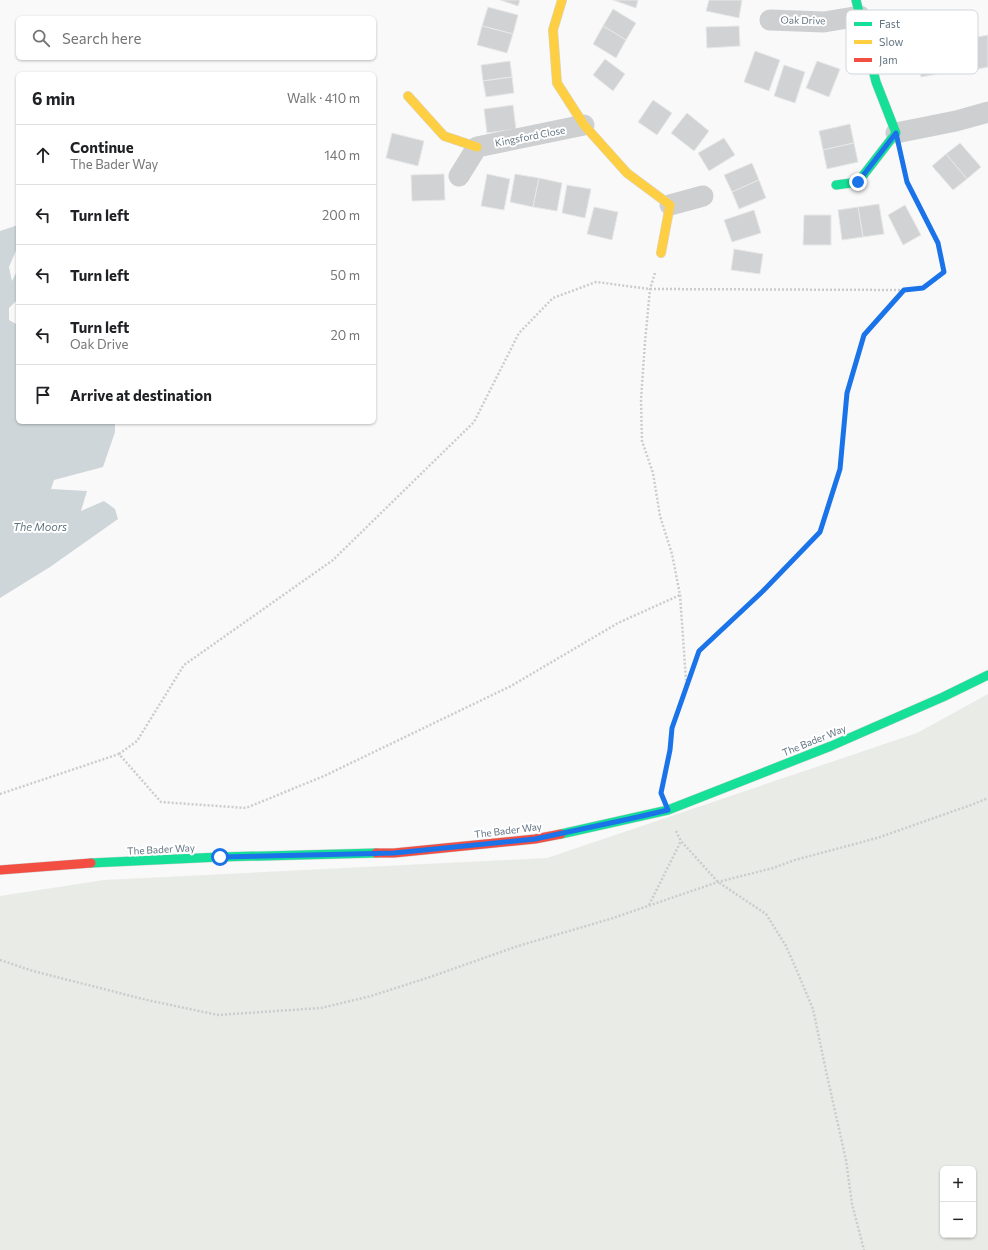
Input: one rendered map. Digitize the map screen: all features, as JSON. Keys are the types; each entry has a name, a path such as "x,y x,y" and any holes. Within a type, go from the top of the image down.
{"street":[{"path":"562,0 553,30 557,83 584,125 627,173 670,205"},
{"name":"Oak Drive","path":"770,20 824,22 846,13"},
{"name":"Oak Drive","path":"874,74 896,133"},
{"name":"Kingsford Close","path":"408,96 444,136 477,146 584,125"},
{"path":"836,185 858,182 896,133 956,121 988,112"},
{"path":"459,176 477,146"},
{"path":"670,205 703,196"},
{"path":"661,253 670,205"},
{"name":"The Bader Way","path":"0,870 72,864 212,857 394,853 535,839 668,810 831,746 943,697 988,675"}],"path":[{"path":"0,794 119,754 137,741 184,665 333,560 474,422 520,332 553,298 596,282 650,289 904,290 923,288 944,272 938,243 907,182 896,133"},
{"path":"650,289 641,399 642,441 653,473 660,516 672,554 680,595 686,680 685,691"},
{"path":"668,810 661,793 670,750 672,728 699,651 763,591 820,532 840,469 847,393 864,335 904,290"},
{"path":"119,754 161,802 246,808 324,776 511,686 618,623 680,595"},
{"path":"0,960 41,973 147,1000 218,1015 321,1008 371,996 518,946 610,919 718,882 877,838 988,798"},
{"path":"649,905 681,841 718,882 766,914 786,946 813,1009 846,1160 852,1204 864,1250"}],"shaded area":[{"path":"988,694 988,1250 0,1250 0,896 104,880 547,858 917,733"}],"water":[{"name":"The Moors","path":"16,226 16,251 9,267 12,281 16,273 16,301 9,308 9,320 16,324 16,424 115,424 115,432 103,467 54,480 51,489 87,491 81,511 104,501 115,509 118,519 50,567 0,598 0,231"}],"building":[{"path":"500,0 520,0 518,6"},
{"path":"613,0 638,0 636,8"},
{"path":"709,0 742,0 739,18 706,11"},
{"path":"488,7 518,15 513,34 482,26"},
{"path":"613,9 636,23 626,40 603,26"},
{"path":"482,26 513,34 507,53 477,45"},
{"path":"603,26 626,40 616,58 593,44"},
{"path":"739,26 740,46 707,48 706,27"},
{"path":"988,35 988,67 978,69 978,37"},
{"path":"755,51 780,60 769,91 744,82"},
{"path":"605,59 625,74 613,91 593,75"},
{"path":"510,61 512,77 483,81 481,65"},
{"path":"817,61 840,69 829,97 806,88"},
{"path":"784,65 805,72 795,103 774,96"},
{"path":"920,74 937,74 921,77"},
{"path":"512,77 514,93 486,97 483,81"},
{"path":"653,100 672,113 657,135 638,122"},
{"path":"513,105 516,129 487,133 484,109"},
{"path":"687,113 709,131 694,151 671,133"},
{"path":"850,124 854,143 823,150 819,131"},
{"path":"392,133 424,141 418,166 386,158"},
{"path":"724,138 735,155 709,171 698,153"},
{"path":"854,143 858,162 827,169 823,150"},
{"path":"960,143 981,167 967,179 946,154"},
{"path":"946,154 967,179 953,190 932,166"},
{"path":"752,163 759,180 732,192 724,175"},
{"path":"444,174 445,200 412,201 411,175"},
{"path":"487,174 510,179 504,210 481,206"},
{"path":"515,174 539,178 533,207 510,202"},
{"path":"539,178 562,183 557,211 533,207"},
{"path":"759,180 766,198 739,209 732,192"},
{"path":"567,185 591,189 585,218 562,213"},
{"path":"879,204 884,234 863,237 858,207"},
{"path":"905,205 921,235 903,245 888,215"},
{"path":"594,207 618,212 612,240 587,234"},
{"path":"858,207 863,237 842,240 838,210"},
{"path":"754,210 761,233 732,242 724,220"},
{"path":"804,215 831,215 831,245 803,245"},
{"path":"734,249 763,254 760,274 731,270"}],"traffic: fast":[{"path":"856,0 858,10"},
{"path":"836,185 858,182 896,133 874,74"},
{"path":"561,834 668,810 831,746 943,697 988,675"},
{"path":"91,863 220,857 376,853"}],"traffic: slow":[{"path":"562,0 553,30 557,83 584,125 627,173 670,205 661,253"},
{"path":"408,96 444,136 477,147"}],"traffic: jam":[{"path":"376,853 394,853 535,839 561,834"},
{"path":"0,870 91,863"}],"route":[{"path":"220,857 394,853 535,839 668,810 661,793 670,750 672,728 699,651 763,591 820,532 840,469 847,393 864,335 904,290 923,288 944,272 938,243 907,182 896,133 858,182"}]}
